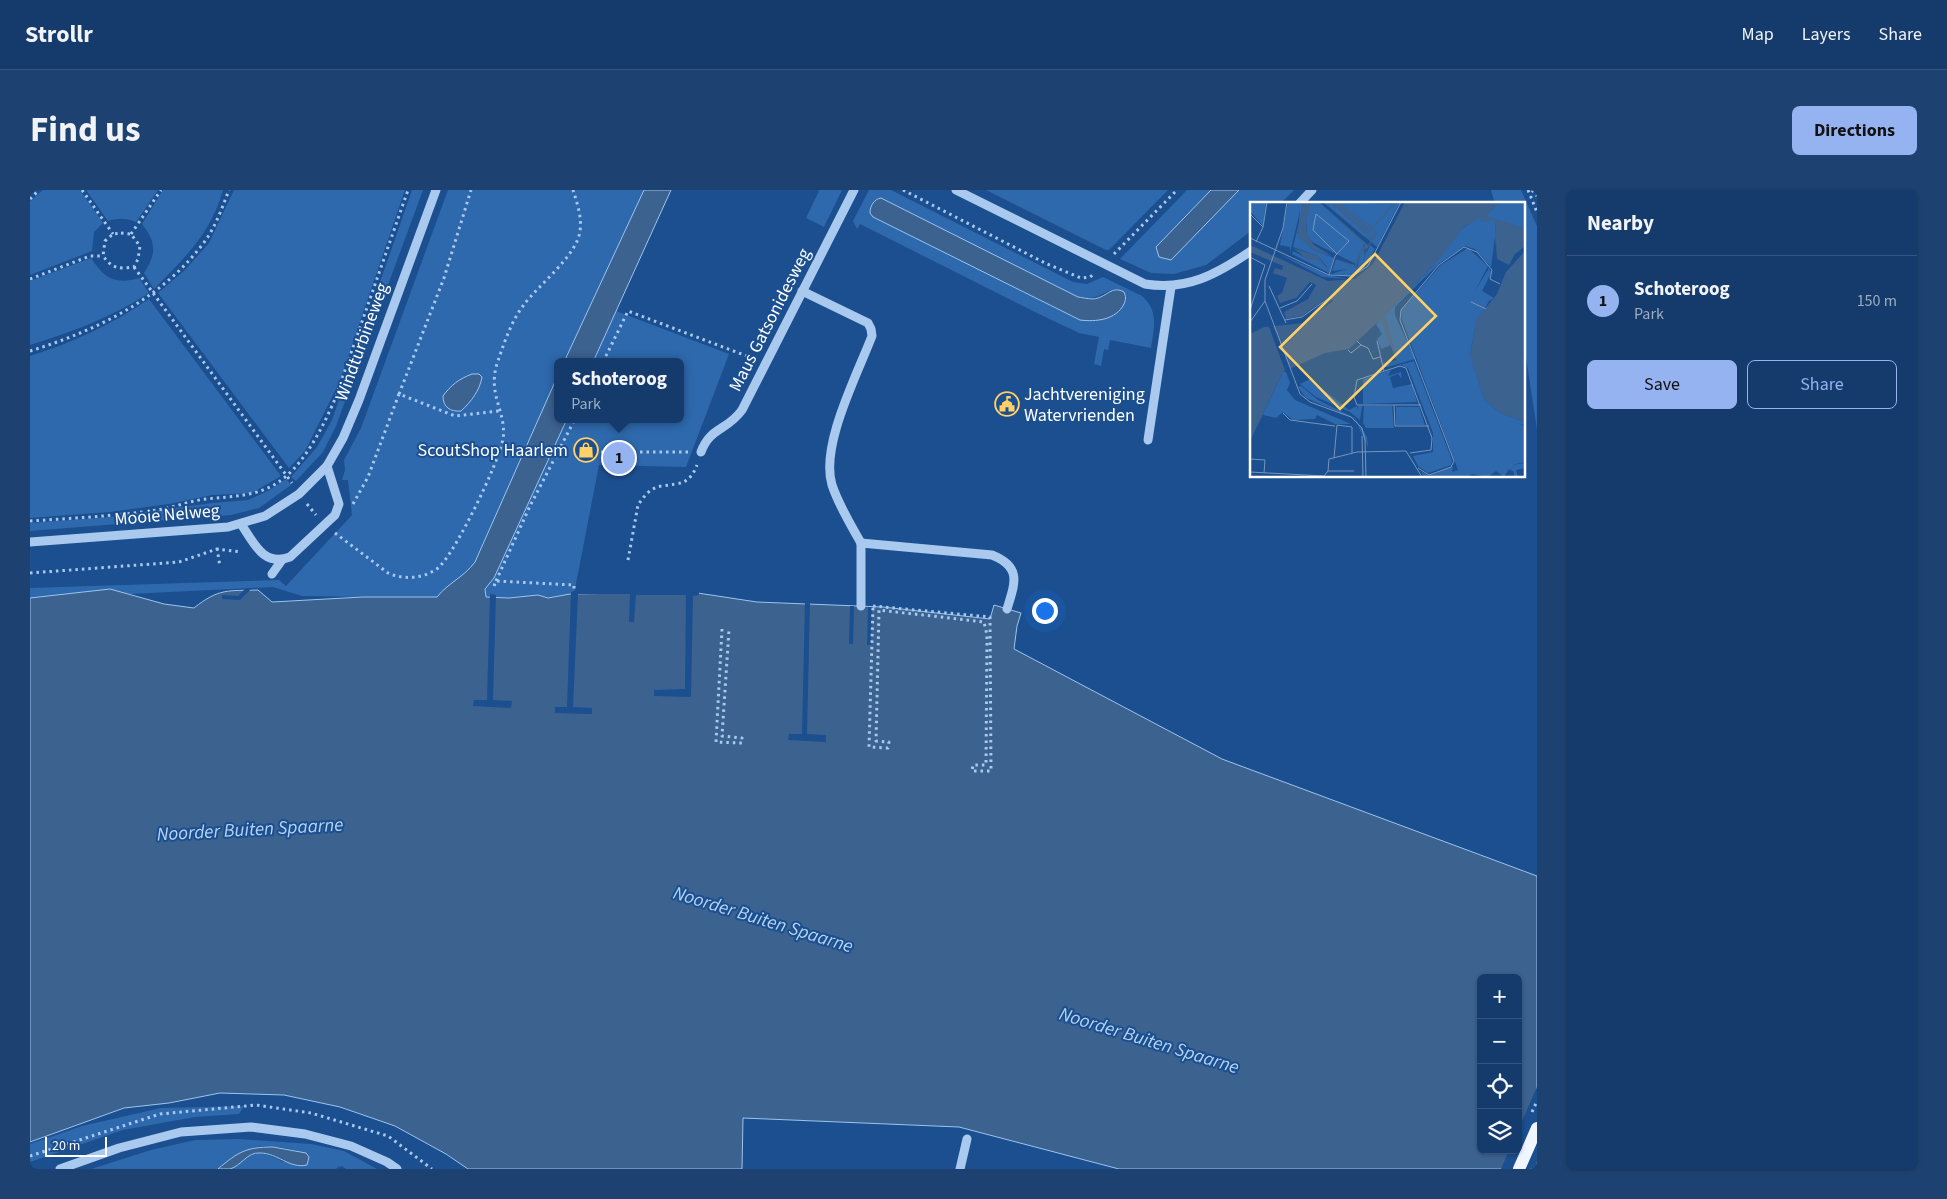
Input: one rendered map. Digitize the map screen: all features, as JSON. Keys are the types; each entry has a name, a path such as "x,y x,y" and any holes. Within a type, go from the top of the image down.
{"main road":[{"path":"1519,1169 1537,1128"}],"street":[{"name":"Windturbineweg","path":"299,494 327,466 335,454 354,414 436,190"},
{"name":"Maus Gatsonidesweg","path":"701,452 709,436 734,421 742,410 854,190"},
{"path":"956,190 1145,284 1171,287 1195,281 1233,264 1250,252"},
{"path":"1301,202 1312,190"},
{"path":"1148,440 1171,287"},
{"path":"802,291 868,323 872,329 872,336 832,437 829,460 832,484 842,510 861,543 861,606"},
{"path":"241,524 256,547 265,556 273,560 282,560 290,557 338,509 339,504 327,466"},
{"name":"Mooie Nelweg","path":"30,542 214,529 241,524 265,516 299,494"},
{"path":"861,543 992,555 1006,560 1013,572 1014,586 1007,609"},
{"path":"272,574 282,560"},
{"path":"60,1169 119,1148 181,1132 251,1128 306,1134 351,1146 387,1162 397,1169"},
{"path":"960,1169 967,1139"}],"path":[{"path":"30,199 39,190"},
{"path":"82,190 113,234"},
{"path":"131,234 161,190"},
{"path":"30,351 45,347 127,311 153,293 177,272 203,244 230,190"},
{"path":"30,522 162,509 206,499 237,497 253,494 276,484 287,476 320,433 335,399 408,190"},
{"path":"338,509 353,504 363,487 444,278 471,190"},
{"path":"299,494 325,524 388,573 395,576 414,577 429,573 437,568 454,547 497,457 503,440 503,431 494,388 494,374 515,321 524,305 558,267 579,237 579,215 574,190"},
{"path":"1528,190 1537,212"},
{"path":"1532,190 1537,196"},
{"path":"113,234 131,234 140,246 138,258 134,266 121,269 110,264 103,256 105,241 113,234"},
{"path":"30,279 90,256 103,256"},
{"path":"134,266 284,473"},
{"path":"605,358 628,311 765,363"},
{"path":"399,394 455,416 499,411"},
{"path":"494,586 530,506 573,423"},
{"path":"601,452 701,452 694,472 689,479 674,485 652,489 638,505 628,560"},
{"path":"214,529 220,567"},
{"path":"30,573 179,562 217,549"},
{"path":"496,582 574,585 574,590"},
{"path":"873,606 990,617 991,771 972,771 972,765 986,765 987,635 984,622 879,610 876,741 889,742 888,748 869,747 873,606"},
{"path":"722,629 716,742 742,743 742,738 722,736 729,630"}],"shaded area":[{"path":"43,190 80,190 103,223 94,232 92,251 30,275 30,201"},
{"path":"86,190 158,190 136,222 122,219 108,221"},
{"path":"163,190 223,190 211,220 196,244 154,289 144,273 151,259 153,248 150,236 142,224"},
{"path":"234,190 405,190 339,383 305,451 289,468 158,293 185,270 209,243"},
{"path":"412,190 423,190 336,426 323,452 296,481 291,477 317,447 332,420"},
{"path":"448,190 671,190 616,311 729,354 686,467 599,465 574,594 548,598 538,595 509,598 302,596 273,587 30,599 30,588 279,580 286,586 352,515 348,480 342,480 345,470 344,460 361,428"},
{"path":"817,190 842,190 824,227 806,218 819,191"},
{"path":"869,190 891,190 1073,282 1087,284 1103,277 1142,296 1147,302 1151,308 1154,320 1151,348 1110,340 1108,350 1104,349 1101,366 1094,364 1099,337 1079,333 860,224 857,229 853,221","holes":["881,198 1078,297 1092,298 1118,289 1079,320 873,217 870,209 874,201"]},
{"path":"986,190 1168,190 1109,250 1106,250"},
{"path":"1187,190 1211,190 1156,247 1171,259 1239,190 1294,190 1282,202 1250,202 1250,232 1206,265 1174,274 1151,273 1120,259"},
{"path":"1491,190 1521,190 1537,226 1537,430 1524,344 1524,202 1494,202"},
{"path":"91,258 101,271 111,278 123,281 139,278 149,293 135,302 91,323 30,345 30,281"},
{"path":"149,299 281,476 252,493 212,495 169,504 110,512 30,518 30,356 92,332 121,317"},
{"path":"286,479 291,485 259,508 231,515 30,531 30,523 110,517 248,500 268,491"},
{"path":"244,1106 239,1114 195,1117 123,1130 30,1162 30,1144 82,1126 161,1108"},
{"path":"239,1139 311,1144 344,1151 377,1169 346,1169 342,1166 336,1169 230,1169 255,1154 274,1157 283,1162 306,1153 269,1146 250,1149 240,1153 218,1169 91,1169 151,1150 195,1140"}],"water":[{"path":"644,190 671,190 595,358 566,358"},
{"path":"1211,190 1239,190 1171,260 1159,257 1156,247"},
{"path":"881,198 1078,297 1096,299 1111,291 1120,290 1124,292 1124,304 1111,317 1092,321 1080,320 873,217 870,213 872,205 874,201"},
{"path":"472,374 479,374 482,377 472,400 461,411 454,411 448,408 444,403 443,396 456,383"},
{"name":"Noorder Buiten Spaarne","path":"554,384 554,423 565,423 494,578 485,589 486,597 509,598 538,595 548,598 570,594 691,592 757,602 883,607 990,619 994,605 1021,613 1014,649 1222,759 1537,876 1537,1169 1119,1169 959,1127 743,1118 742,1169 468,1169 446,1154 395,1126 340,1107 284,1095 220,1093 169,1103 124,1108 30,1142 30,598 110,589 164,604 194,608 217,594 239,590 258,590 272,602 363,597 437,597 475,562"},
{"path":"273,1147 306,1153 309,1157 307,1165 295,1165 272,1155 255,1153 230,1169 218,1169 231,1158 249,1149"}],"pier":[{"path":"246,588 252,588 240,600 222,599 222,595 238,596"},
{"path":"578,590 699,591 699,595 693,596 691,697 654,696 654,690 685,689 686,595 636,595 634,622 629,622 630,594 578,594 573,707 592,708 592,714 555,713 555,707 567,707 571,592"},
{"path":"490,594 496,595 493,700 512,701 511,708 473,706 474,700 487,700"},
{"path":"805,601 810,602 807,734 826,735 826,742 788,740 789,734 802,734"},
{"path":"850,606 854,606 853,644 849,644"},
{"path":"868,607 872,607 871,645 867,645"},
{"path":"1537,1087 1537,1169 1501,1169 1507,1154 1522,1154 1522,1121"}],"place":[{"name":"Jachtvereniging Watervrienden","path":"1007,404"},
{"name":"ScoutShop Haarlem","path":"586,450"},
{"name":"Schoteroog","path":"619,458"}]}
